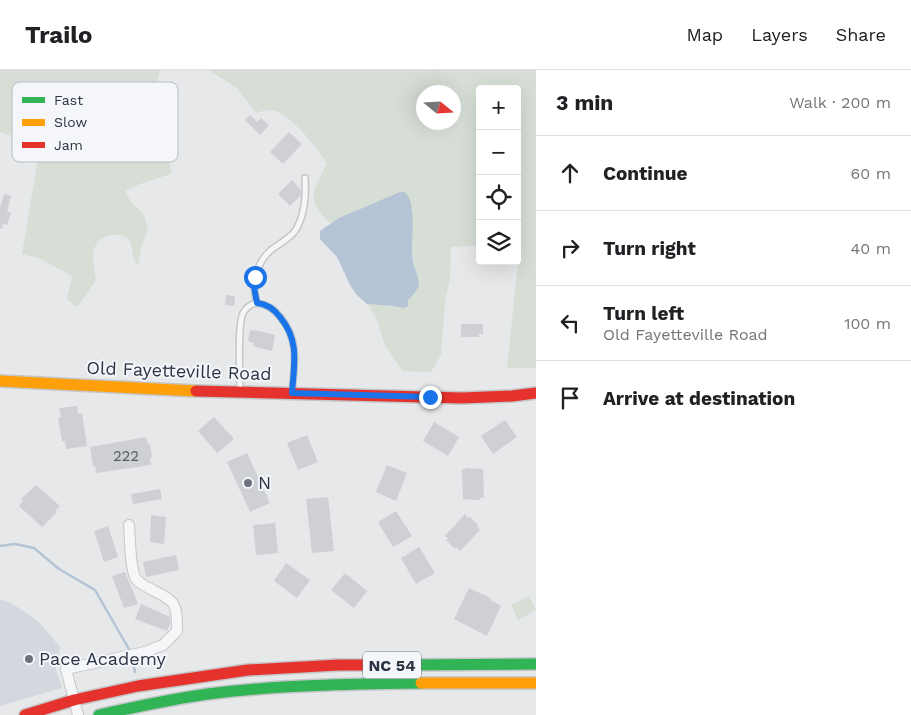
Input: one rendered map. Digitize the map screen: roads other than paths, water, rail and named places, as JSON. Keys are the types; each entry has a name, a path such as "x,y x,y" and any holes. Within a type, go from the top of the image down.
{"main road":[{"name":"Old Fayetteville Road","path":"0,381 240,392 462,398 536,393"},
{"name":"NC 54","path":"25,715 74,700 138,686 248,670 338,665 536,664"},
{"name":"NC 54","path":"99,715 218,693 295,685 536,683"}],"street":[{"path":"78,715 66,669 145,652 162,646 177,631 177,611 173,602 136,579 132,560 130,525"}],"lane":[{"path":"257,303 254,287 258,269 270,251 295,231 303,208 305,178"},
{"path":"240,392 240,327 243,313 247,307 257,303 269,306 278,313 288,327 293,339 295,356 292,393"}],"water":[{"path":"400,192 405,192 411,205 413,224 412,253 419,284 415,293 408,300 408,306 404,308 367,304 350,285 337,257 320,239 320,231 339,218"}],"waterway":[{"path":"0,546 15,544 34,548 59,569 95,590 130,651"},
{"path":"133,661 135,672"}],"place":[{"name":"N","path":"248,483"},
{"name":"Pace Academy","path":"29,659"}]}
